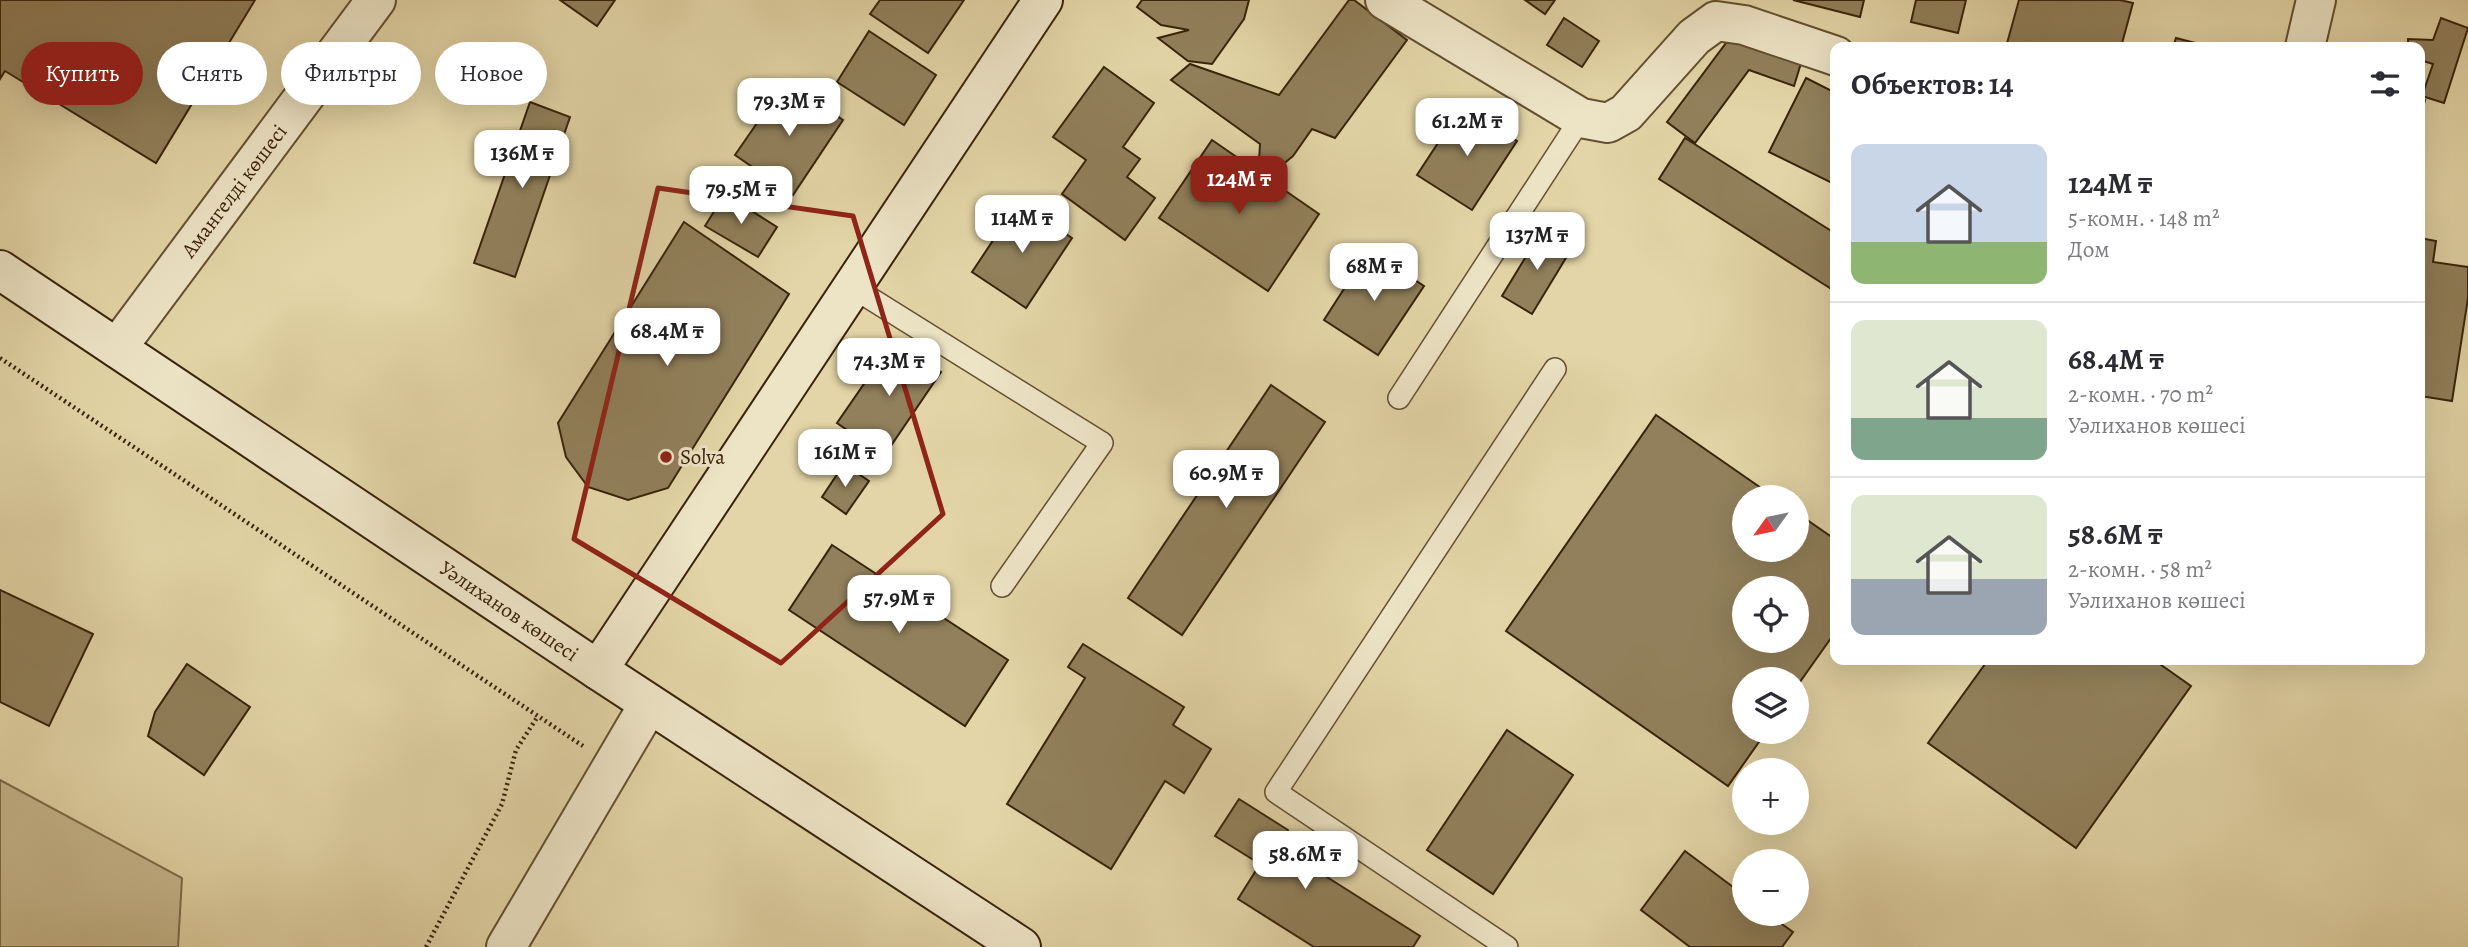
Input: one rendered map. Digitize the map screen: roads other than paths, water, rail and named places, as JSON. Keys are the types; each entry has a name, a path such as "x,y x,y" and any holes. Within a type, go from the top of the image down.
{"street":[{"name":"Амангелді көшесі","path":"117,348 376,0"},
{"path":"598,670 1043,0"},
{"path":"1385,0 1581,118 1608,123 1626,113 1694,37 1716,21 1744,25 1830,54"},
{"path":"2306,42 2316,0"},
{"name":"Уәлиханов көшесі","path":"0,270 649,704 1021,947"},
{"path":"506,947 649,704"}],"lane":[{"path":"1399,398 1581,118"},
{"path":"852,286 1102,443 1002,586"},
{"path":"1507,947 1276,792 1555,369"}],"place":[{"name":"Solva","path":"666,457"}]}
